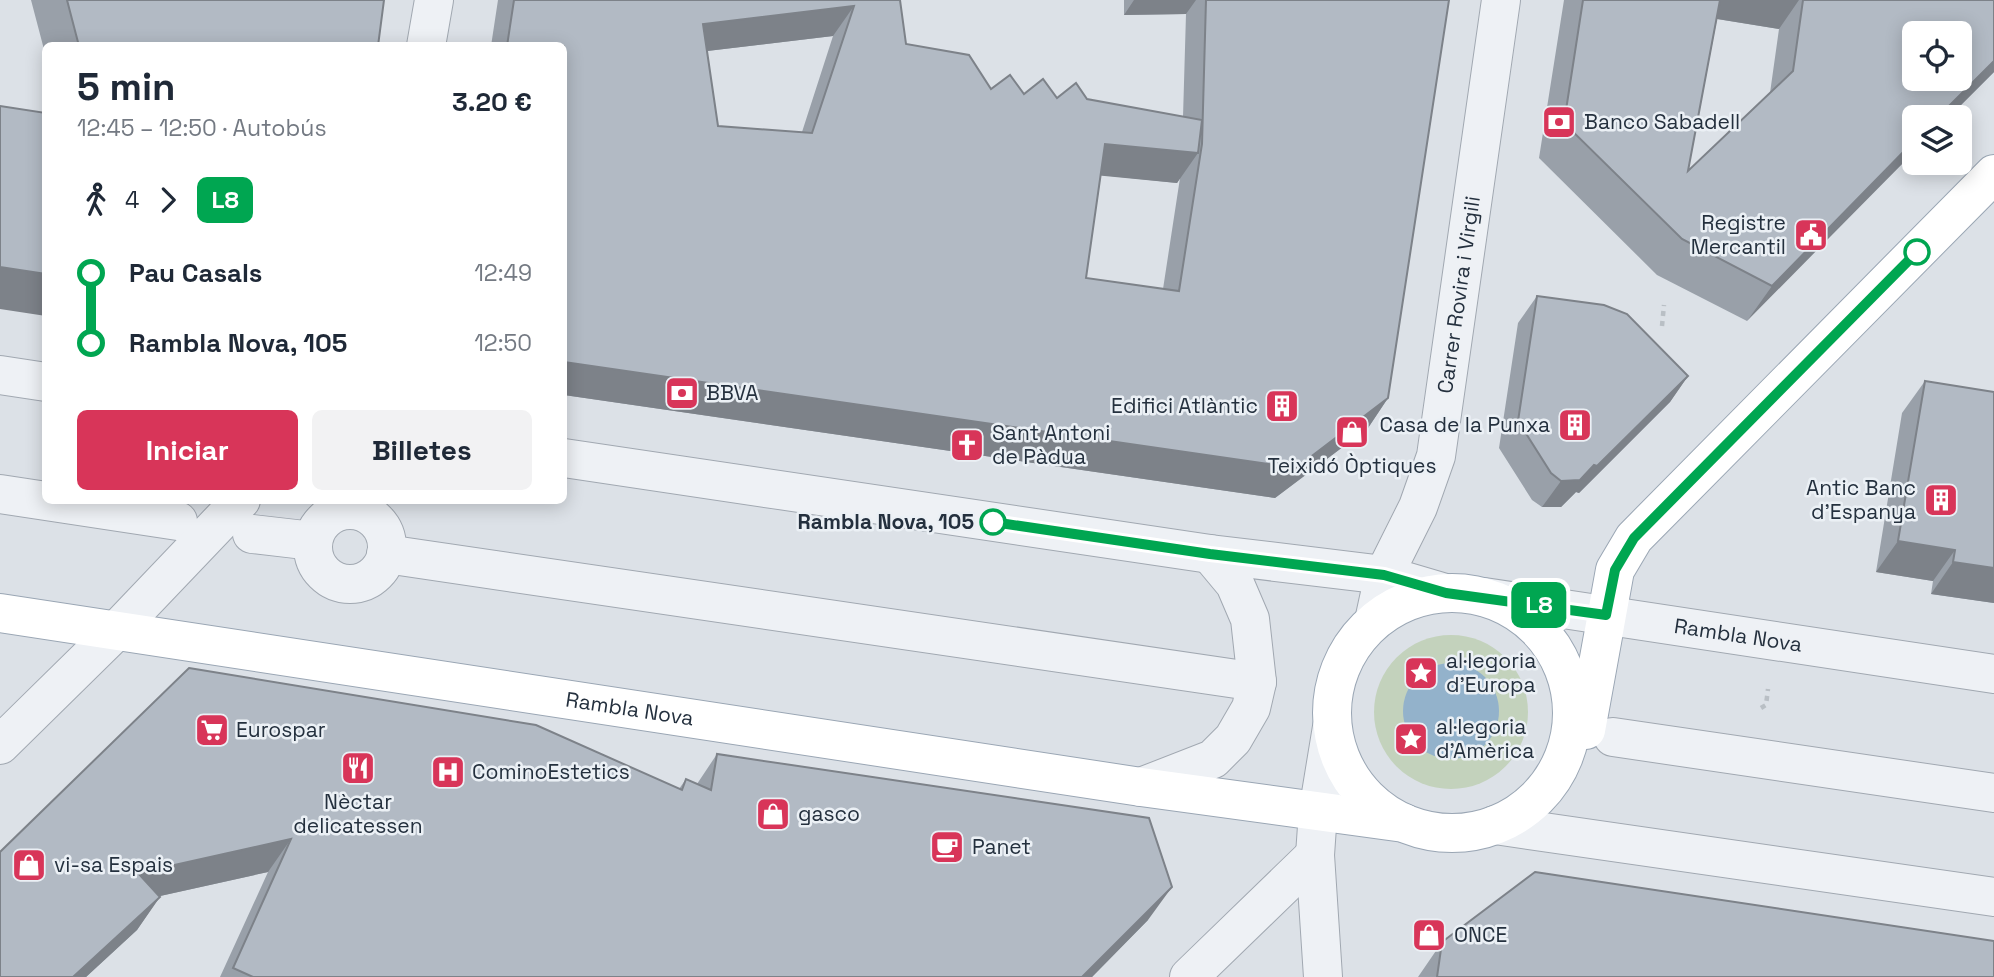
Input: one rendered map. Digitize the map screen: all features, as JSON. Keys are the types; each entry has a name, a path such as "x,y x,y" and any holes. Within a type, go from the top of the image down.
{"main road":[{"path":"1566,754 1572,702 1566,671 1547,639 1519,612 1484,597 1446,593 1408,601 1374,621 1354,643 1340,669 1332,697 1332,727 1344,767 1369,800 1404,824 1434,832 1465,832 1495,825 1525,808 1550,784 1566,754 1585,734 1615,570 1634,538 1994,174"},
{"name":"Rambla Nova","path":"0,614 1142,787 1404,824"}],"street":[{"path":"427,42 434,0"},
{"name":"Carrer Rovira i Virgili","path":"1374,621 1384,575 1418,507 1436,456 1501,0"},
{"path":"0,375 42,381"},
{"path":"567,458 1210,554 1384,575 1446,593"},
{"path":"0,494 42,499"},
{"path":"83,504 158,513"},
{"path":"345,510 356,511 367,515 384,531 386,554 373,576 350,584 326,575 313,554 313,541 324,520 345,510"},
{"path":"0,745 116,631 246,517 313,541"},
{"path":"386,554 1257,681"},
{"path":"1142,787 1213,759 1233,739 1251,708 1257,681 1250,619 1235,584 1210,554"},
{"name":"Rambla Nova","path":"1484,597 1994,674"},
{"path":"1323,977 1315,855 1318,811 1332,727"},
{"path":"1613,737 1994,793"},
{"path":"1495,825 1994,897"},
{"path":"1189,977 1315,855"}],"path":[{"path":"1662,326 1664,305"}],"green space":[{"path":"1451,635 1480,641 1505,658 1522,683 1528,712 1522,741 1505,766 1480,783 1451,789 1422,783 1397,766 1380,741 1374,712 1380,683 1397,658 1422,641"}],"water":[{"path":"1451,663 1469,667 1485,677 1495,693 1499,711 1495,729 1485,745 1469,755 1451,759 1433,755 1417,745 1407,729 1403,711 1407,693 1417,677 1433,667"}],"building":[{"path":"67,0 384,0 379,42 78,42"},
{"path":"514,0 900,0 906,44 969,55 991,89 1010,75 1024,94 1043,79 1057,98 1076,83 1087,99 1202,120 1198,153 1105,144 1086,278 1179,291 1202,144 1206,0 1449,0 1388,398 1296,468 567,362 567,42 508,42","holes":["854,6 812,133 718,126 703,24"]},
{"path":"1583,0 1720,0 1688,171 1793,71 1803,0 1994,0 1994,61 1972,83 1972,21 1902,21 1902,91 1964,91 1950,105 1902,105 1902,153 1772,286 1682,239 1564,123"},
{"path":"0,106 42,112 42,273 0,267"},
{"name":"Casa de la Punxa","path":"1537,296 1604,305 1627,314 1688,376 1580,480 1561,481 1551,473 1518,421"},
{"name":"Antic Banc d'Espanya","path":"1925,381 1994,392 1994,568 1953,562 1955,550 1898,541"},
{"path":"189,668 536,725 682,790 686,779 711,790 717,754 1149,818 1172,887 1082,977 253,977 233,968 291,839 138,873 160,897 73,977 0,977 0,852"},
{"path":"1535,872 1994,941 1994,977 1437,977 1442,942"}],"bus line":[{"name":"L8","path":"993,522 1210,554 1384,575 1446,593 1606,615 1615,570 1634,538 1917,252"}],"place":[{"name":"Banco Sabadell","path":"1559,122"},
{"name":"Registre Mercantil","path":"1811,235"},
{"name":"BBVA","path":"682,393"},
{"name":"Edifici Atlàntic","path":"1282,406"},
{"name":"Casa de la Punxa","path":"1575,425"},
{"name":"Teixidó Òptiques","path":"1352,432"},
{"name":"Sant Antoni de Pàdua","path":"967,445"},
{"name":"Antic Banc d'Espanya","path":"1941,500"},
{"name":"Rambla Nova, 105","path":"993,522"},
{"name":"al·legoria d'Europa","path":"1421,673"},
{"name":"Eurospar","path":"212,730"},
{"name":"al·legoria d'Amèrica","path":"1411,739"},
{"name":"Nèctar delicatessen","path":"358,768"},
{"name":"CominoEstetics","path":"448,772"},
{"name":"gasco","path":"773,814"},
{"name":"Panet","path":"947,847"},
{"name":"vi-sa Espais","path":"29,865"},
{"name":"ONCE","path":"1429,935"}]}
